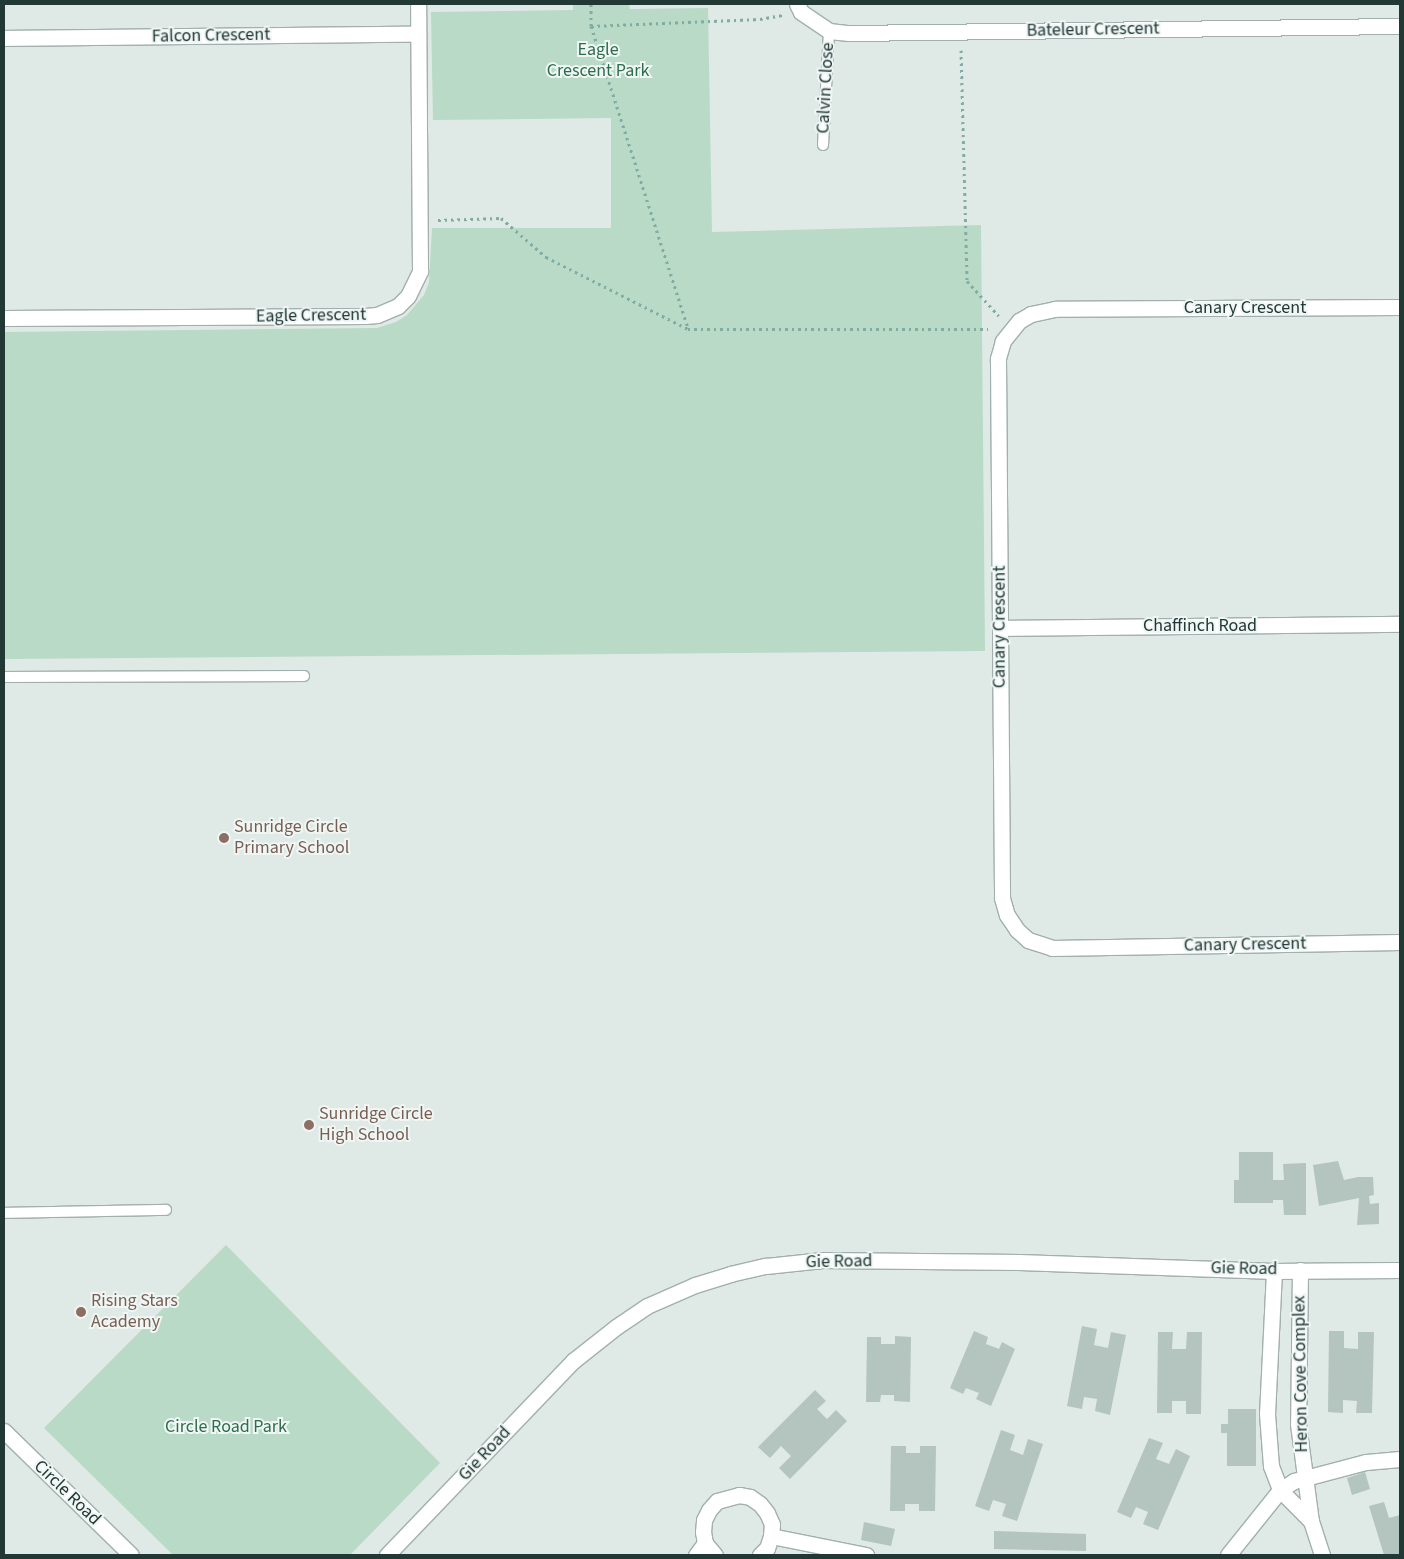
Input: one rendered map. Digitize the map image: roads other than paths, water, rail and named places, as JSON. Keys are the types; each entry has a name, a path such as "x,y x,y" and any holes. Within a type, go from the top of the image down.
{"street":[{"name":"Eagle Crescent","path":"4,318 377,315 398,306 408,296 420,271 418,4"},
{"path":"799,8 829,32"},
{"name":"Bateleur Crescent","path":"829,32 1400,26"},
{"name":"Falcon Crescent","path":"4,38 418,34"},
{"name":"Canary Crescent","path":"1400,306 1055,309 1031,314 1019,321 1003,341 998,359 1002,898 1007,915 1028,940 1052,948 1400,942"},
{"name":"Chaffinch Road","path":"1000,628 1400,624"},
{"name":"Gie Road","path":"387,1555 574,1361 616,1327 647,1306 711,1279 766,1266 823,1260 1019,1262 1274,1271 1400,1270"},
{"name":"Heron Cove Complex","path":"1300,1270 1298,1424 1303,1477 1311,1520 1322,1555"},
{"name":"Heron Cove Complex","path":"1274,1271 1268,1414 1271,1466 1280,1490 1311,1520"},
{"name":"Circle Road","path":"4,1431 131,1555"},
{"name":"Heron Cove Complex","path":"1228,1555 1280,1490 1303,1477 1366,1462 1400,1459"},
{"path":"705,1551 702,1532 704,1520 709,1510 717,1501 728,1496 739,1495 750,1498 760,1504 768,1513 772,1524 767,1548 760,1555"},
{"path":"771,1536 866,1555"}],"lane":[{"name":"Calvin Close","path":"823,145 829,32"},
{"path":"4,677 304,676"},
{"path":"4,1213 166,1210"}],"place":[{"name":"Sunridge Circle Primary School","path":"224,838"},
{"name":"Sunridge Circle High School","path":"309,1125"},
{"name":"Rising Stars Academy","path":"81,1312"}],"park label":[{"name":"Eagle Crescent Park","path":"598,61"},
{"name":"Circle Road Park","path":"226,1427"}]}
